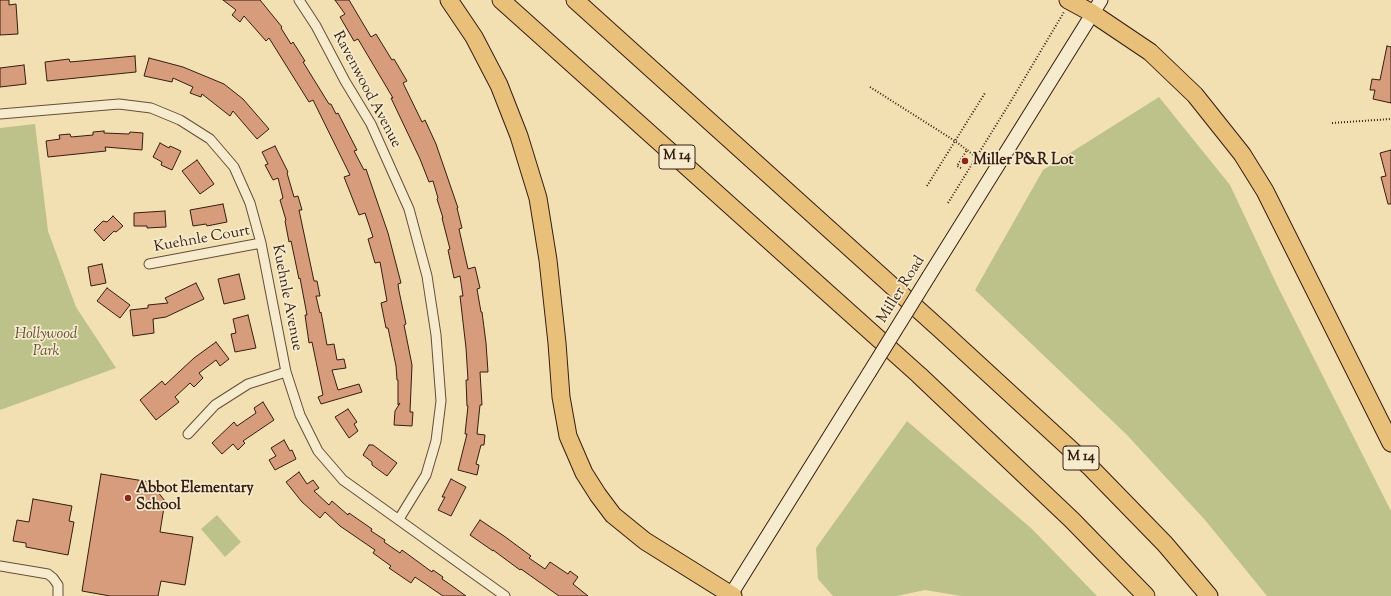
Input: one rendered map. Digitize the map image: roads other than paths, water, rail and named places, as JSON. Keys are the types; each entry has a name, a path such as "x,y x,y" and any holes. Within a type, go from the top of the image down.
{"highway":[{"path":"449,0 474,37 498,85 519,136 538,198 548,260 561,397 568,436 584,473 598,495 614,515 645,542 732,596"},
{"name":"M 14","path":"501,0 919,375 1072,520 1146,596"},
{"name":"M 14","path":"575,0 942,331 1091,468 1165,544 1209,596"},
{"path":"1066,5 1097,7 1150,52 1195,95 1242,154 1265,191 1391,443"}],"main road":[{"name":"Miller Road","path":"732,596 1097,7"}],"street":[{"name":"Ravenwood Avenue","path":"299,0 316,26 345,81 371,124 409,209 427,276 436,335 441,401 436,441 426,474 399,519"},
{"name":"Kuehnle Avenue","path":"0,114 119,104 151,108 180,120 210,139 234,167 250,203 261,243 286,372 300,415 318,452 343,480 505,596"},
{"name":"Kuehnle Court","path":"149,264 261,243"},
{"path":"188,434 215,405 248,384 286,372"},
{"path":"0,566 48,574 58,585 58,596"}],"place":[{"name":"Miller P&R Lot","path":"965,161"},
{"name":"Abbot Elementary School","path":"128,498"}],"park label":[{"name":"Hollywood Park","path":"46,344"}]}
